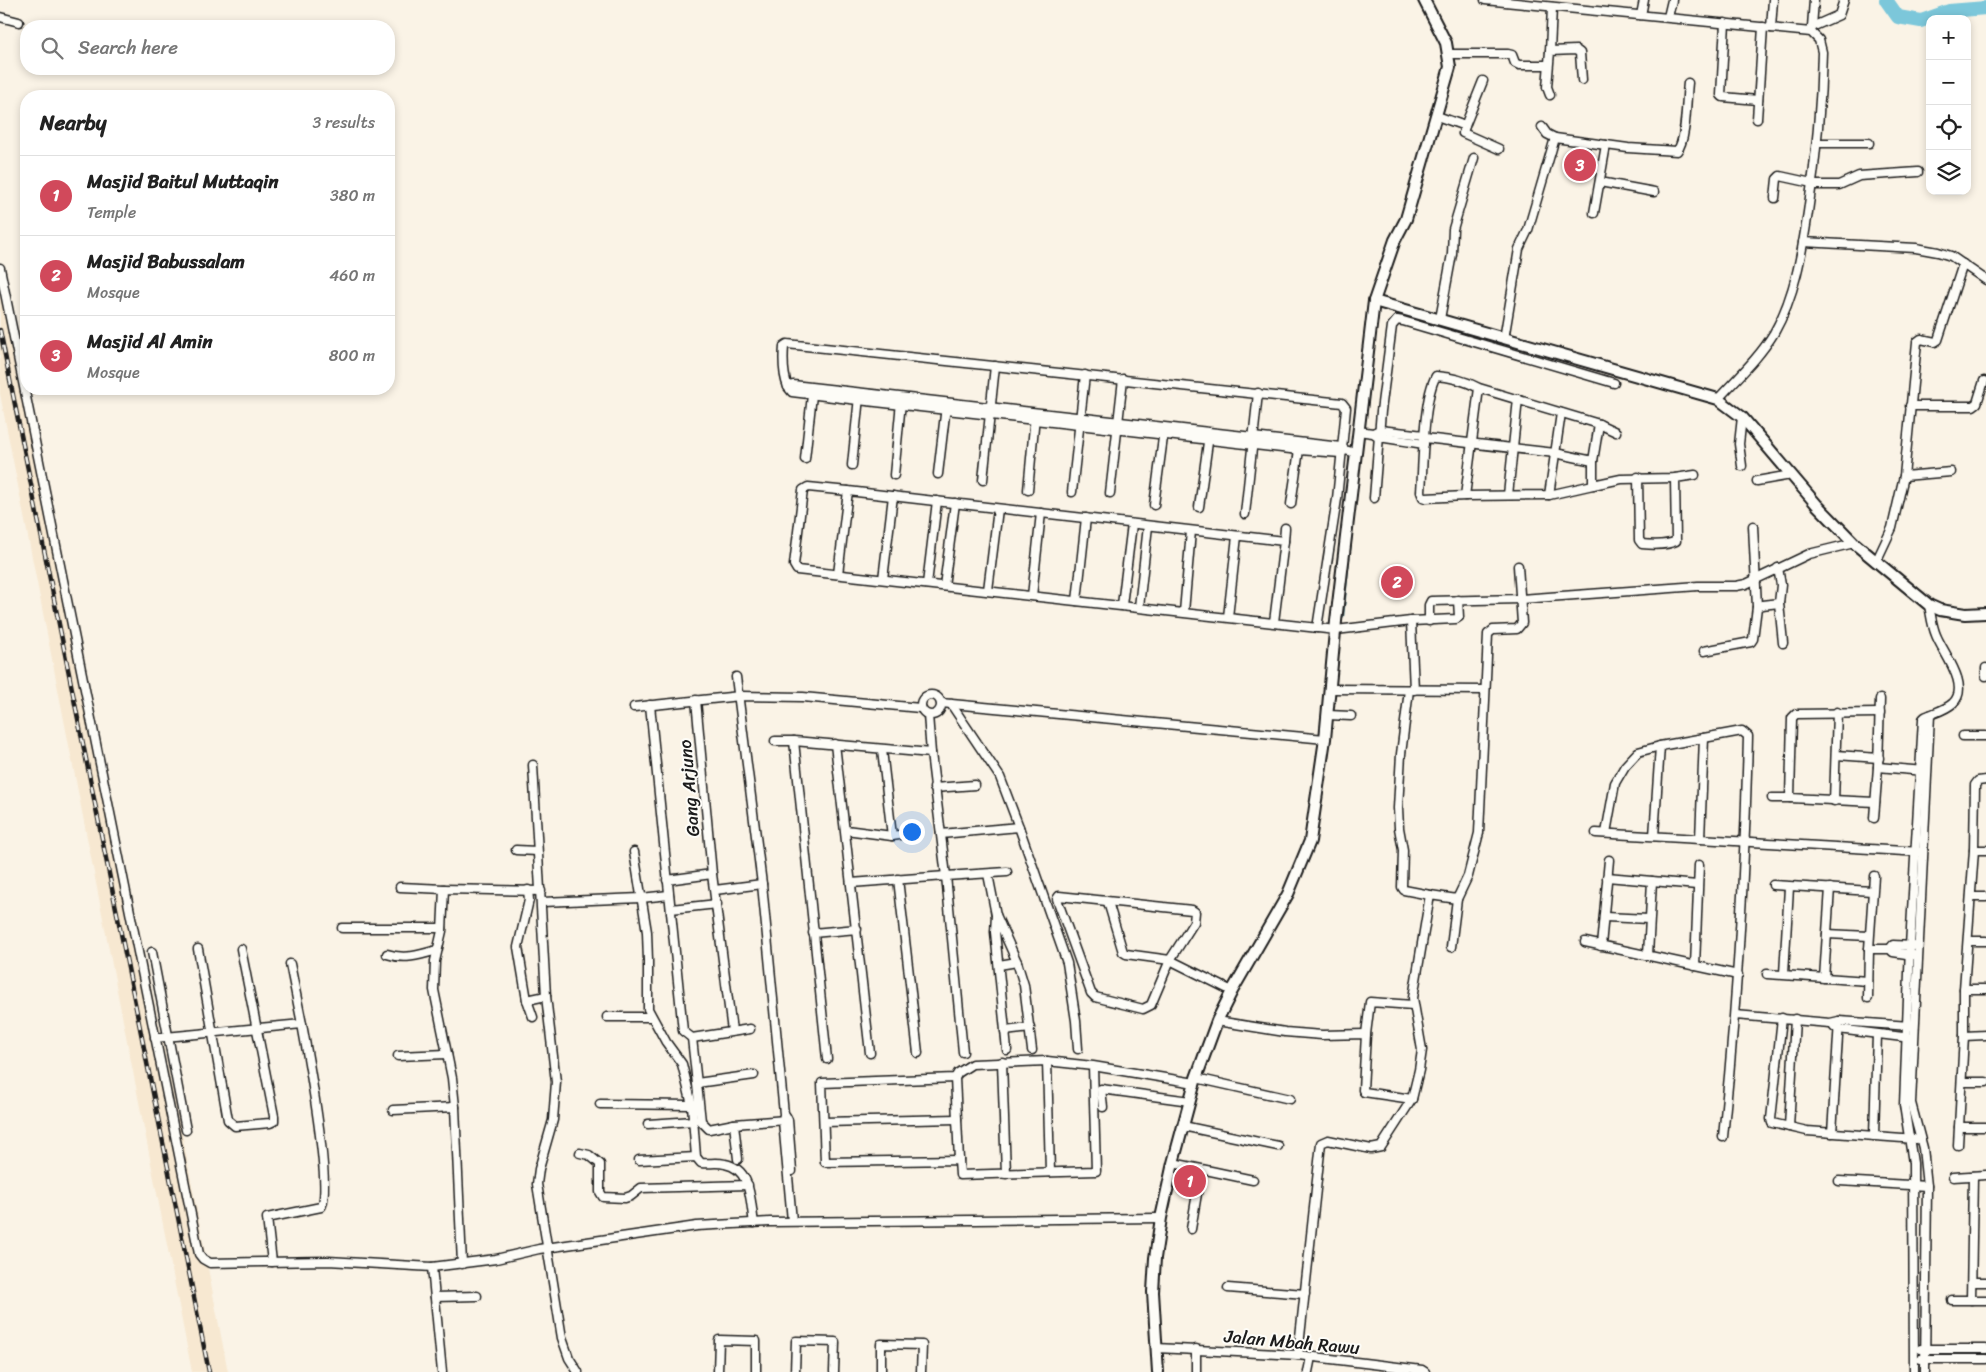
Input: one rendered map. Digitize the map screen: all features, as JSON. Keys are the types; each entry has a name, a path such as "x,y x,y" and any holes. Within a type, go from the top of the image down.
{"street":[{"path":"1374,498 1370,433 1380,303 1395,240 1407,214 1450,67 1449,54 1442,35 1424,0"},
{"path":"1485,0 1552,6 1567,4 1641,15 1767,27 1812,29 1839,15 1844,0"},
{"path":"1641,15 1644,0"},
{"path":"1668,17 1672,0"},
{"path":"1757,119 1767,27 1773,0"},
{"path":"1718,400 1751,364 1775,332 1796,279 1818,143 1822,52 1819,40 1812,29 1814,0"},
{"path":"1550,95 1547,86 1552,6"},
{"path":"0,17 19,22"},
{"path":"1725,23 1721,95 1723,97 1758,100"},
{"path":"1550,51 1576,50 1580,53 1582,80"},
{"path":"1449,54 1508,54 1512,55 1515,63 1519,65 1548,65"},
{"path":"1483,81 1463,133 1498,149"},
{"path":"1542,127 1546,134 1555,138 1606,145 1677,151 1682,137 1688,83"},
{"path":"1437,116 1465,126"},
{"path":"1504,339 1519,249 1528,230 1555,138"},
{"path":"1818,143 1869,143"},
{"path":"1594,213 1606,145"},
{"path":"1440,320 1452,254 1453,229 1474,158"},
{"path":"1775,198 1777,179 1780,176 1812,184 1839,185 1859,176 1918,172"},
{"path":"1600,182 1654,192"},
{"path":"1803,242 1916,248 1951,256 1986,280"},
{"path":"1876,562 1892,528 1904,476 1917,342 1921,339 1935,342 1938,340 1963,264"},
{"path":"0,268 20,367"},
{"path":"1380,303 1718,400 1742,417 1818,506 1854,543 1929,605 1951,612 1986,614"},
{"path":"1253,441 1298,450 1347,451 1370,433 1392,326 1397,320 1403,320 1614,383"},
{"path":"859,396 812,395 792,392 786,381 783,356 784,346 787,344 1258,393 1345,404 1347,451 1344,499 1337,548 1317,628"},
{"path":"983,480 996,366"},
{"path":"1072,492 1085,375"},
{"path":"1616,432 1598,424 1478,388 1471,384 1436,376 1431,384 1424,439 1421,492 1423,497 1426,498 1550,495 1621,479 1638,477 1675,478 1695,475"},
{"path":"1110,493 1123,379"},
{"path":"1910,406 1973,406 1977,403 1984,381"},
{"path":"788,387 793,384 859,396 1036,416 1119,421 1164,431"},
{"path":"1465,496 1478,388"},
{"path":"1245,514 1258,393"},
{"path":"26,395 199,1254 203,1259 210,1262 328,1261 432,1267 462,1264 539,1250 697,1226 794,1221 1161,1218"},
{"path":"805,459 812,395"},
{"path":"852,465 859,396"},
{"path":"1508,495 1518,399"},
{"path":"894,475 902,401"},
{"path":"938,474 946,405"},
{"path":"1550,495 1561,414"},
{"path":"1028,490 1036,416"},
{"path":"1742,417 1739,444 1742,466"},
{"path":"1080,420 1118,430 1164,431 1209,435 1347,451"},
{"path":"1593,485 1593,460 1598,424"},
{"path":"1154,505 1164,431"},
{"path":"1370,433 1472,442 1593,460"},
{"path":"1199,507 1209,435"},
{"path":"1291,504 1298,450"},
{"path":"1158,1372 1153,1292 1154,1258 1173,1163 1195,1080 1227,989 1288,894 1310,841 1325,739 1332,715 1330,689 1336,629 1337,548 1344,499 1347,451"},
{"path":"1904,476 1951,472"},
{"path":"1757,481 1791,475"},
{"path":"1638,477 1639,540 1642,544 1653,545 1676,541 1675,478"},
{"path":"1284,540 808,487 804,490 794,565 797,570 1317,628 1336,629 1411,621 1458,619 1458,600"},
{"path":"838,574 848,491"},
{"path":"882,579 893,496"},
{"path":"927,584 937,501"},
{"path":"944,586 955,504"},
{"path":"988,590 998,509"},
{"path":"1032,596 1041,513"},
{"path":"1078,600 1086,518"},
{"path":"1122,605 1132,524"},
{"path":"1139,607 1148,526"},
{"path":"1704,651 1751,642 1753,638 1757,607 1753,526"},
{"path":"1274,622 1285,528"},
{"path":"1184,612 1191,530"},
{"path":"1228,617 1236,536"},
{"path":"1429,621 1430,602 1521,599 1698,586 1736,586 1756,580 1809,554 1854,543"},
{"path":"1451,947 1457,899 1468,876 1479,833 1488,634 1493,630 1520,627 1522,623 1518,566"},
{"path":"1778,568 1781,585 1779,603 1783,644"},
{"path":"1757,607 1779,603"},
{"path":"1914,955 1919,946 1920,852 1924,771 1930,715 1952,704 1958,696 1959,686 1956,673 1936,635 1929,605"},
{"path":"1411,621 1411,690 1401,754 1398,808 1403,850 1402,887 1404,890 1457,899"},
{"path":"1986,668 1986,676"},
{"path":"736,677 740,696 762,884 794,1221"},
{"path":"1330,689 1485,690"},
{"path":"920,708 920,702 929,694 934,695 941,703 1325,739"},
{"path":"634,706 740,696 803,697 920,708 928,715 934,788 946,876 964,1052"},
{"path":"1874,818 1879,758 1880,699"},
{"name":"Gang Arjuno","path":"696,700 712,874 732,1031"},
{"path":"928,715 938,713 941,703"},
{"path":"951,704 1000,777 1019,827 1067,963 1076,1021 1078,1049"},
{"path":"650,705 682,1025 683,1031 692,1038 701,1121 709,1129 785,1118"},
{"path":"1790,798 1793,716 1796,714 1837,712 1880,713"},
{"path":"1834,800 1837,712"},
{"path":"1332,715 1351,716"},
{"path":"1606,833 1615,783 1625,766 1638,752 1660,746 1742,732 1748,736 1746,842 1736,1015 1724,1137"},
{"path":"1963,736 1986,736"},
{"path":"1700,839 1704,738"},
{"path":"775,741 835,744 882,750 931,753"},
{"path":"794,741 827,1059"},
{"path":"835,744 870,1052"},
{"path":"1654,836 1660,746"},
{"path":"882,750 892,836"},
{"path":"1836,755 1879,758"},
{"path":"533,766 537,851 534,890 529,900 518,947 533,1017"},
{"path":"1878,767 1924,771"},
{"path":"1958,1145 1964,1036 1964,989 1974,850 1975,785 1978,781 1986,780"},
{"path":"934,788 975,785"},
{"path":"1772,798 1875,802"},
{"path":"941,834 1019,827"},
{"path":"846,830 892,836 914,833"},
{"path":"1596,833 1920,852"},
{"path":"1974,850 1986,850"},
{"path":"521,851 537,851"},
{"path":"634,852 647,932 647,1004 651,1017 682,1064 692,1106 696,1158 701,1164 721,1163 736,1168 744,1175 748,1185 754,1223"},
{"path":"1920,852 1910,946 1914,955 1911,1026 1911,1103 1921,1139 1927,1186 1925,1372"},
{"path":"1601,946 1609,860"},
{"path":"1695,966 1699,865"},
{"path":"851,883 1007,872"},
{"path":"667,880 712,874"},
{"path":"988,874 996,915 1007,1050"},
{"path":"1868,998 1869,936 1874,876"},
{"path":"1607,877 1697,885"},
{"path":"898,879 918,1053"},
{"path":"1648,955 1652,881"},
{"path":"715,890 762,884"},
{"path":"1773,885 1872,891"},
{"path":"1784,974 1789,886"},
{"path":"400,887 534,890"},
{"path":"1824,978 1830,888"},
{"path":"444,889 442,928 437,950 434,990 455,1107 462,1264"},
{"path":"534,890 542,902 546,996 556,1082 553,1120 539,1169 537,1184 539,1250 562,1338 569,1358 578,1372"},
{"path":"542,902 669,895"},
{"path":"1298,1355 1302,1294 1321,1143 1328,1140 1371,1149 1381,1147 1410,1098 1422,1050 1413,1005 1430,895"},
{"path":"1062,896 1192,910 1195,912 1194,922 1170,960 1148,1008 1143,1009 1093,995 1057,899 1062,896"},
{"path":"1971,897 1986,898"},
{"path":"1108,902 1123,952 1170,960 1227,989"},
{"path":"671,909 717,904"},
{"path":"996,915 1017,962 1024,985 1032,1050"},
{"path":"1604,918 1650,920"},
{"path":"342,928 442,928"},
{"path":"813,933 857,929"},
{"path":"1827,934 1869,936"},
{"path":"1968,941 1986,941"},
{"path":"1585,942 1738,975"},
{"path":"1890,949 1893,945 1919,946"},
{"path":"198,949 228,1120 235,1126 274,1121 242,949"},
{"path":"1869,949 1890,949 1893,952 1914,955"},
{"path":"386,954 410,957 437,950"},
{"path":"152,952 186,1130"},
{"path":"999,965 1017,962"},
{"path":"272,1262 268,1218 321,1207 323,1203 324,1182 316,1104 290,964"},
{"path":"1767,974 1868,981"},
{"path":"1964,989 1986,989"},
{"path":"530,999 546,996"},
{"path":"1410,1098 1364,1092 1362,1090 1369,1004 1371,1002 1413,1005"},
{"path":"1736,1015 1830,1023 1877,1034 1911,1038"},
{"path":"607,1017 651,1017"},
{"path":"1782,1018 1771,1118 1774,1125 1807,1131 1910,1140 1921,1139"},
{"path":"1217,1020 1285,1032 1322,1035 1366,1034"},
{"path":"1789,1128 1795,1020"},
{"path":"155,1038 302,1024"},
{"path":"1838,1025 1911,1026"},
{"path":"1832,1133 1838,1025"},
{"path":"1005,1030 1030,1028"},
{"path":"692,1038 750,1029"},
{"path":"1874,1136 1877,1034"},
{"path":"1964,1036 1986,1035"},
{"path":"1911,1038 1904,1105 1913,1163 1914,1372"},
{"path":"398,1056 447,1054"},
{"path":"1093,1066 1096,1171 960,1175 955,1078 958,1072 972,1064 1047,1061 1093,1066 1195,1080 1290,1099"},
{"path":"1047,1061 1050,1172"},
{"path":"1002,1062 1006,1174"},
{"path":"697,1083 754,1075"},
{"path":"955,1078 822,1082 825,1162 959,1160"},
{"path":"1962,1082 1986,1082"},
{"path":"1103,1107 1101,1089 1190,1101"},
{"path":"600,1104 692,1106"},
{"path":"393,1110 455,1107"},
{"path":"824,1122 957,1119"},
{"path":"648,1124 694,1121"},
{"path":"734,1124 738,1159"},
{"path":"1183,1126 1278,1146"},
{"path":"1959,1127 1986,1127"},
{"path":"580,1154 589,1155 600,1164 600,1192 603,1197 625,1198 641,1188 748,1185"},
{"path":"639,1160 696,1158"},
{"path":"1173,1163 1253,1180"},
{"path":"1191,1228 1202,1170"},
{"path":"1953,1177 1986,1175"},
{"path":"1971,1300 1973,1282 1973,1176"},
{"path":"1839,1181 1927,1186"},
{"path":"432,1267 442,1372"},
{"path":"1973,1282 1986,1282"},
{"path":"1228,1288 1302,1294"},
{"path":"435,1297 477,1296"},
{"path":"1952,1300 1986,1300"},
{"path":"718,1372 719,1340 756,1341 756,1372"},
{"path":"795,1372 796,1341 835,1342 834,1372"},
{"path":"881,1372 881,1344 922,1345 921,1372"},
{"name":"Jalan Mbah Rawu","path":"1156,1348 1311,1356 1422,1370 1425,1372"},
{"path":"1914,1349 1986,1348"},
{"path":"1196,1349 1196,1372"},
{"path":"1308,1372 1311,1356"},
{"path":"1914,1359 1986,1359"}],"shaded area":[{"path":"0,277 20,371 20,395 25,395 142,943 183,1138 228,1372 192,1372 0,394"}],"waterway":[{"path":"1886,0 1898,17 1921,21 1949,11 1986,8"},
{"path":"1343,616 1356,491"}],"railway":[{"path":"0,330 209,1372"}],"place":[{"name":"Masjid Al Amin","path":"1580,165"},
{"name":"Masjid Babussalam","path":"1397,582"},
{"name":"Masjid Baitul Muttaqin","path":"1190,1181"}]}
